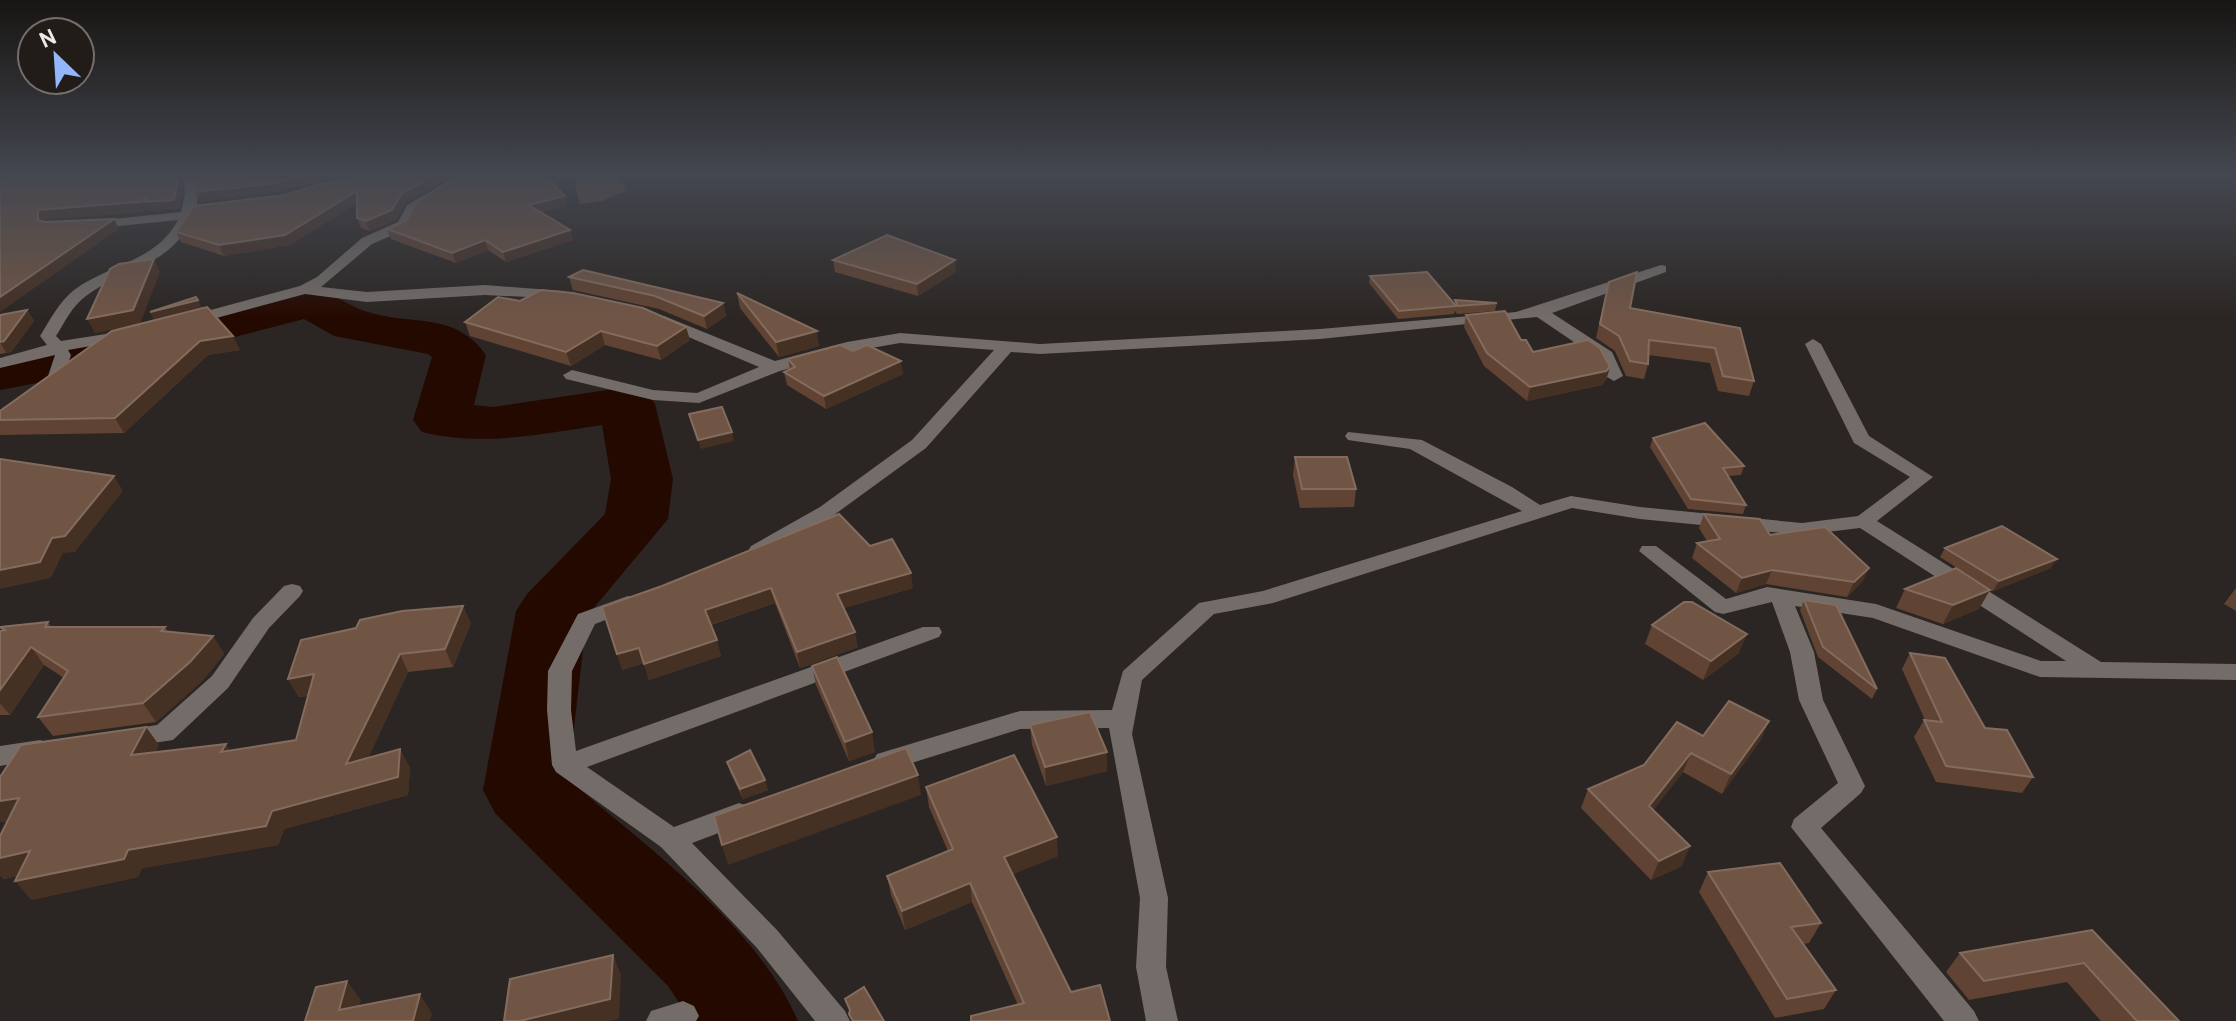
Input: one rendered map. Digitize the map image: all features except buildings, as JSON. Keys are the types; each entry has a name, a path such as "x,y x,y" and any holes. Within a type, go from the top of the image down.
{"street":[{"path":"76,225 96,223"},
{"path":"0,420 56,378 60,351 48,336 76,296 106,277 165,248 184,223"},
{"path":"172,324 305,289 322,280 367,241 405,223"},
{"path":"572,375 653,395 699,398 774,367 847,347 900,338 1040,349 1320,334 1516,317 1540,312 1661,269"},
{"path":"305,289 367,297 485,290 577,298"},
{"path":"1540,312 1606,356 1614,376"},
{"path":"652,315 774,367"},
{"path":"0,363 145,331"},
{"path":"1162,1021 1151,967 1154,898 1120,734 1131,677 1207,608 1265,598 1571,502 1640,513 1802,529 1864,521 1923,477 1861,439 1813,344"},
{"path":"739,559 827,511 919,444 1006,347"},
{"path":"1354,436 1415,444 1491,483 1538,513"},
{"path":"1864,521 2099,671"},
{"path":"1649,551 1723,607 1767,594 1876,611 2040,669 2236,672"},
{"path":"105,741 164,733 220,682 261,623 292,591"},
{"path":"641,597 586,619 560,671 559,710 565,765 671,839 767,939 834,1021"},
{"path":"1781,597 1802,652 1811,700 1852,786 1804,827 1963,1021"},
{"path":"565,765 931,632"},
{"path":"861,770 934,744 1020,720 1123,719"},
{"path":"0,756 60,747"},
{"path":"671,839 759,807"}],"waterway":[{"path":"0,374 117,352 311,302 352,325 445,341 459,355 442,420 493,424 627,404 642,479 636,519 552,611 525,790 702,956 748,1021"}]}
